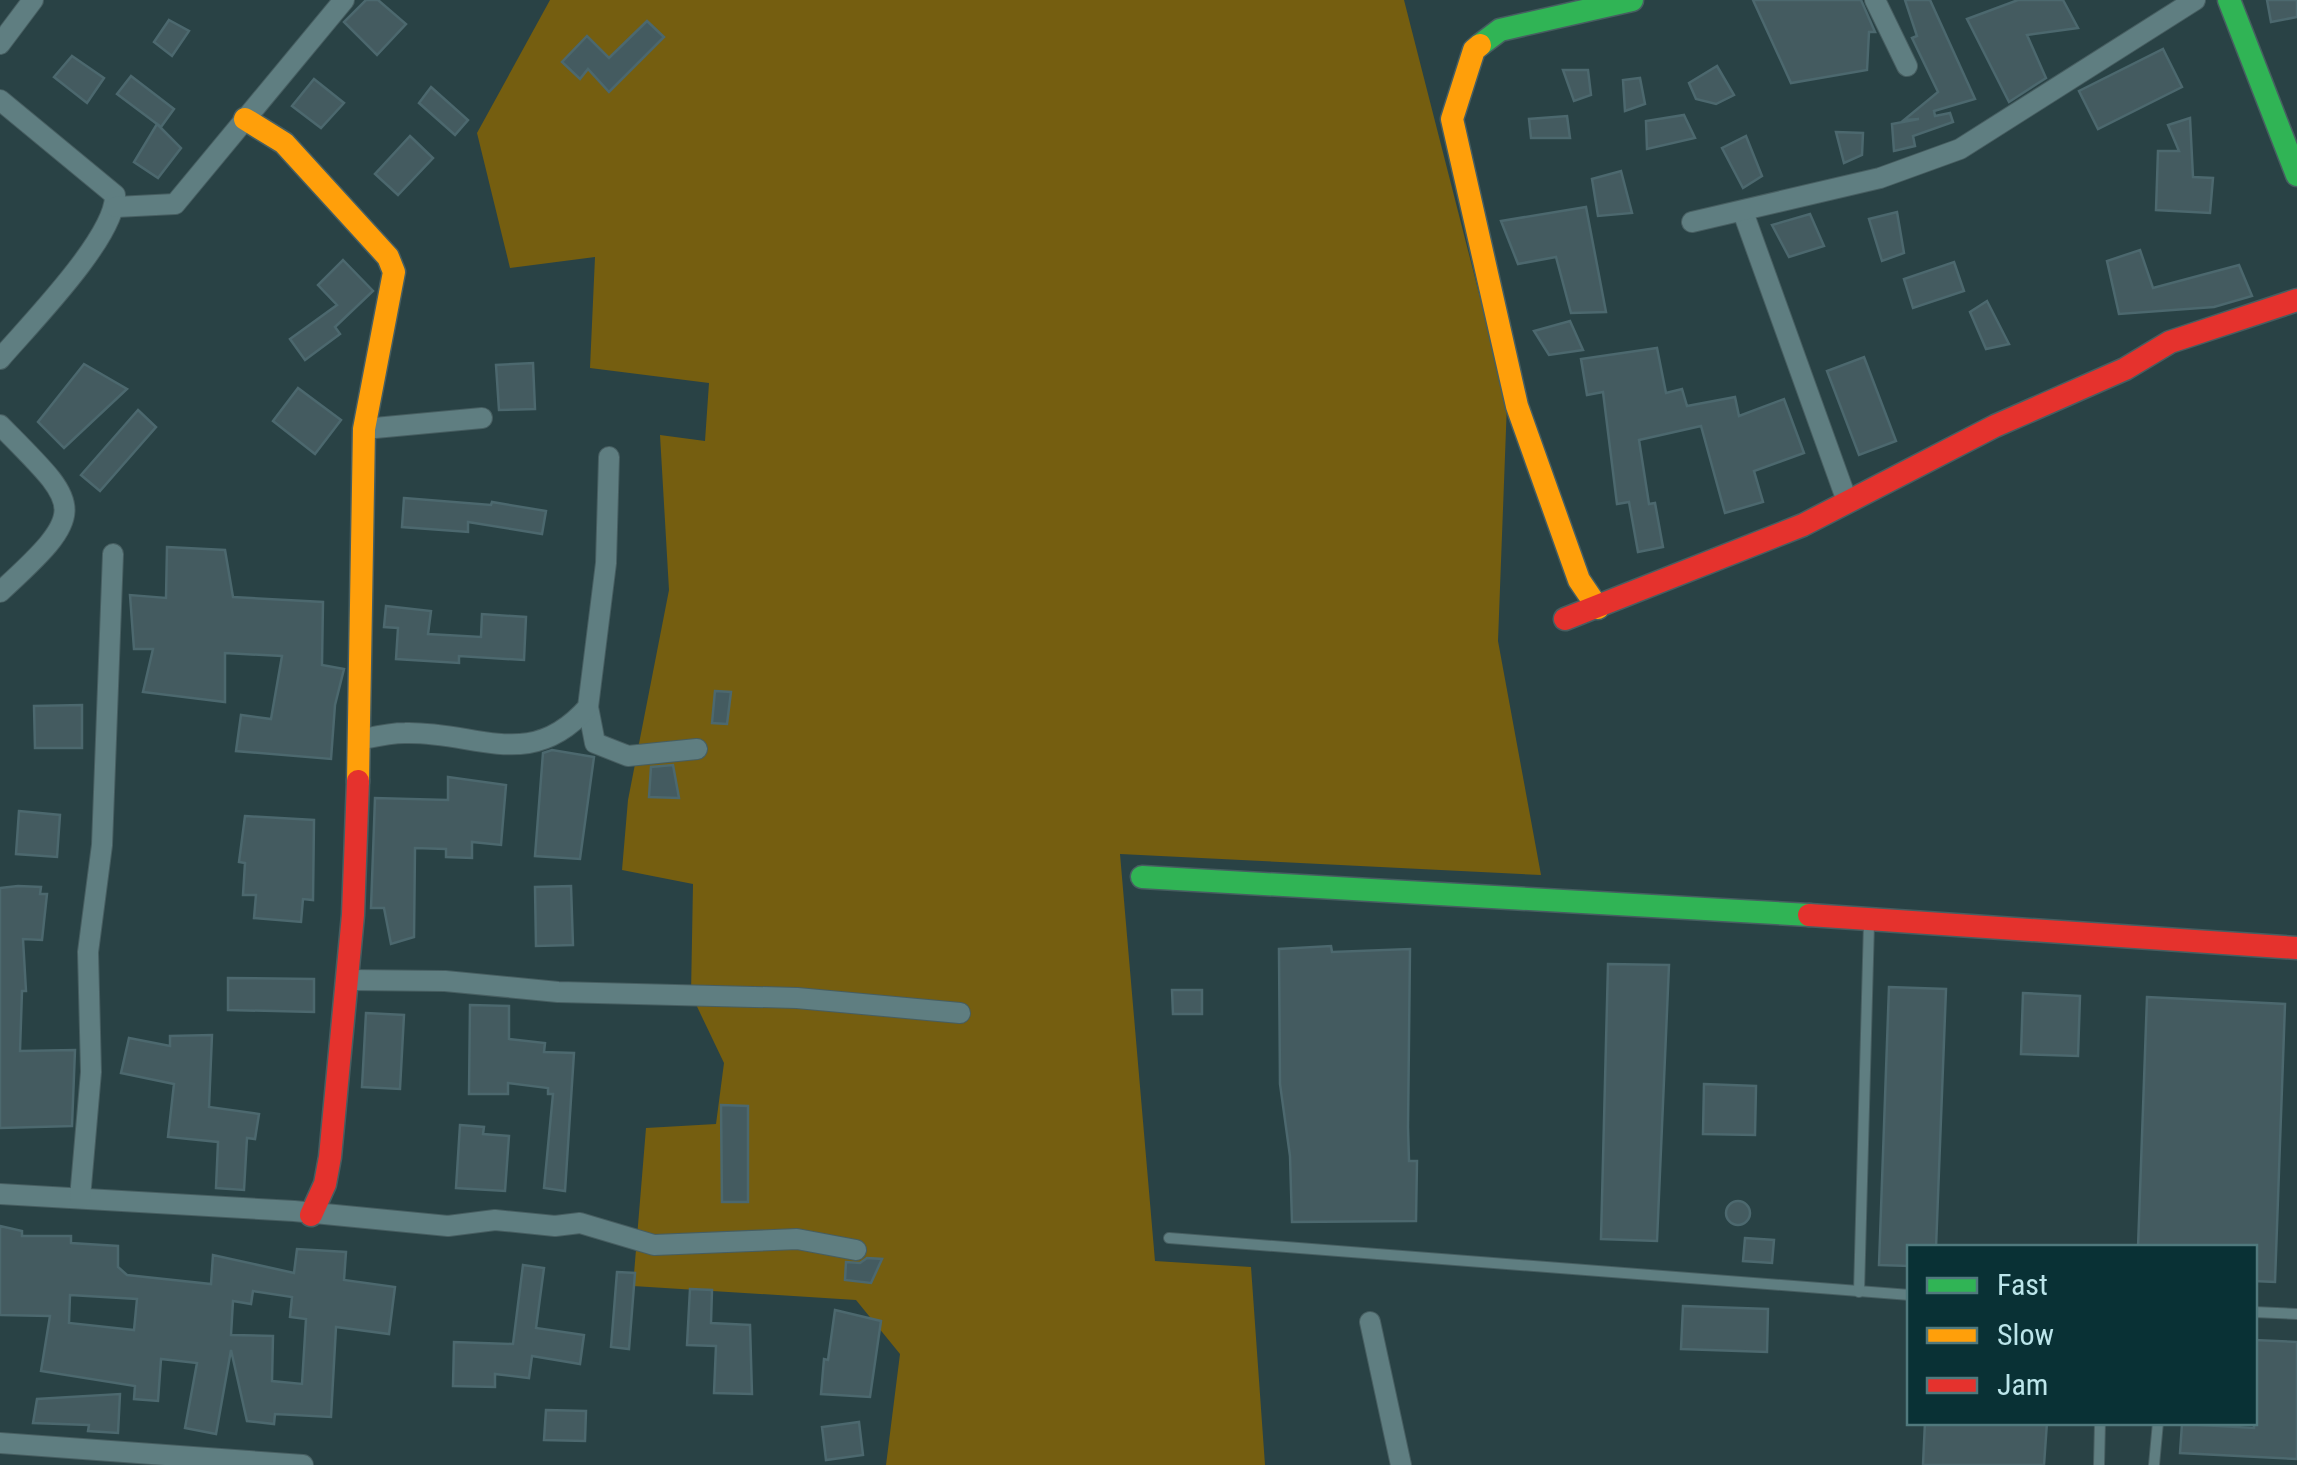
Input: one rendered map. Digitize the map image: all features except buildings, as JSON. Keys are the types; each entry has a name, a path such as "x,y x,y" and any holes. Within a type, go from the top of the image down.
{"street":[{"path":"0,44 33,0"},
{"path":"116,207 175,204 344,0"},
{"path":"1598,608 1579,580 1517,406 1452,118 1474,50 1488,37 1500,30 1632,0"},
{"path":"1875,0 1908,66"},
{"path":"1692,222 1880,178 1960,149 2195,0"},
{"path":"2228,0 2297,175"},
{"path":"0,100 116,195 116,207 84,256 0,360"},
{"path":"245,119 284,144 388,257 394,272 364,429 364,631 349,980 326,1184 311,1215"},
{"path":"1743,212 1847,501"},
{"path":"1565,619 1803,525 1996,426 2125,369 2170,342 2297,300"},
{"path":"364,429 482,418"},
{"path":"0,425 60,487 66,502 63,526 0,592"},
{"path":"610,457 606,562 588,707 595,744 628,756 697,749"},
{"path":"80,1198 91,1072 88,952 102,845 113,554"},
{"path":"358,740 402,732 505,746 546,742 573,724 588,707"},
{"path":"1142,877 2297,948"},
{"path":"349,980 445,981 558,992 797,998 960,1013"},
{"path":"0,1194 448,1226 495,1220 555,1226 580,1224 654,1245 798,1239 856,1250"},
{"path":"1370,1322 1401,1465"},
{"path":"0,1442 303,1465"}],"lane":[{"path":"1859,1292 1869,920"},
{"path":"1169,1238 1907,1295"},
{"path":"2257,1312 2297,1314"},
{"path":"2100,1425 2100,1465"},
{"path":"2154,1465 2158,1425"}],"shaded area":[{"path":"550,0 1404,0 1507,403 1498,641 1541,875 1120,854 1155,1261 1251,1267 1265,1465 886,1465 900,1354 856,1300 633,1286 646,1128 716,1124 724,1063 691,994 693,884 622,870 628,800 669,590 660,435 705,441 709,383 590,368 595,257 510,268 477,133"}],"traffic: fast":[{"path":"1480,45 1500,30 1632,0"},
{"path":"2229,0 2297,175"},
{"path":"1142,877 1809,915"}],"traffic: slow":[{"path":"1480,45 1474,50 1452,119 1517,406 1579,580 1598,608"},
{"path":"245,119 284,143 388,257 394,272 364,429 358,781"}],"traffic: jam":[{"path":"1565,619 1803,525 1995,426 2125,369 2170,342 2297,300"},
{"path":"311,1215 325,1184 330,1157 353,915 358,781"},
{"path":"1809,915 2297,948"}]}
